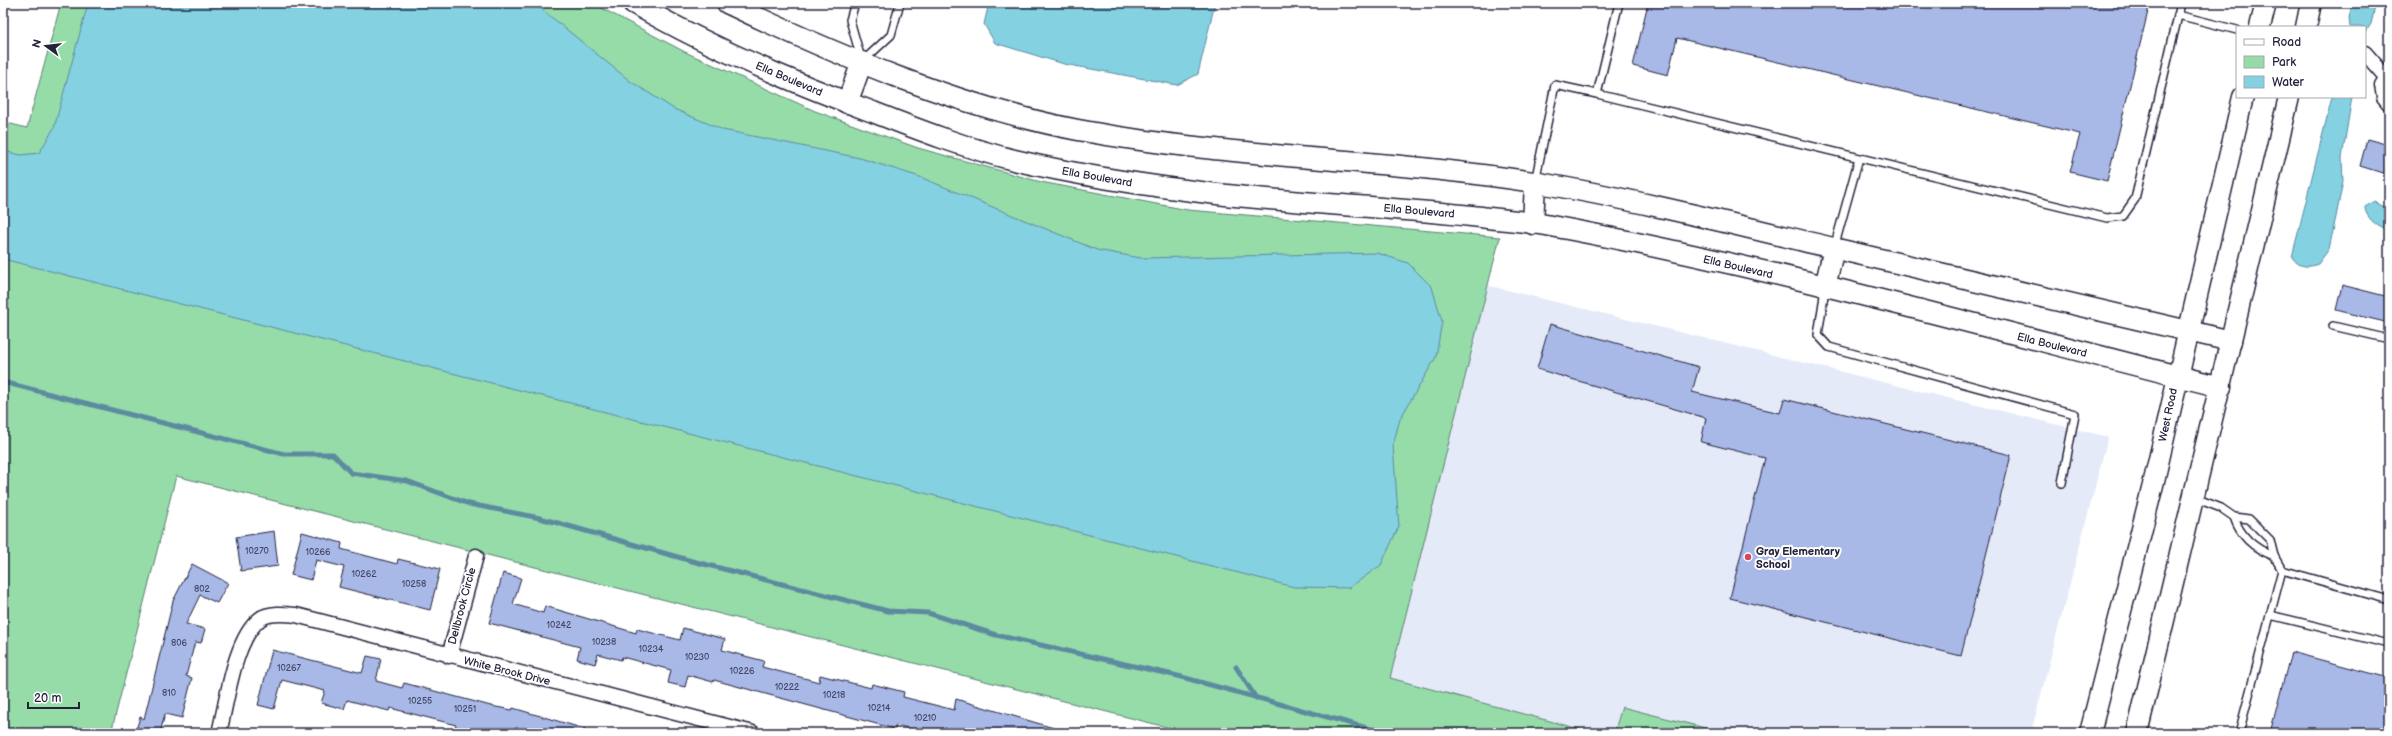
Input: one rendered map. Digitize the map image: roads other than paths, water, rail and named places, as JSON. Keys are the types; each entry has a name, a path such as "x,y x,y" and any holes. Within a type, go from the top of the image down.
{"main road":[{"name":"Ella Boulevard","path":"633,3 770,71 847,102 958,143 1010,159 1066,172 1217,194 1311,203 1418,210 1533,224 1626,241 1825,287 2221,387"},
{"path":"727,3 787,31 862,62 972,102 1021,117 1074,129 1222,151 1422,167 1535,183 1678,211 2231,341"},
{"path":"2260,26 2266,3"},
{"path":"2306,26 2311,3"},
{"path":"847,102 862,62"},
{"name":"West Road","path":"2090,733 2153,485 2176,376 2243,98"},
{"path":"2137,733 2221,387 2289,98"},
{"path":"1533,224 1535,183"},
{"path":"1825,287 1834,248"}],"street":[{"path":"2367,61 2387,75 2382,85 2382,91 2389,103"},
{"name":"Dellbrook Circle","path":"449,656 476,556"},
{"name":"White Brook Drive","path":"219,733 240,650 250,630 261,618 278,614 296,615 449,656 753,733"}],"lane":[{"path":"855,3 850,20 862,62 891,35 900,3"},
{"path":"1597,94 1619,3"},
{"path":"1535,183 1554,85 1597,94 2107,218 2123,216 2135,199 2181,3"},
{"path":"2178,15 2236,30"},
{"path":"1834,248 1859,158"},
{"path":"1825,287 1818,335 1829,347 2075,414 2062,483"},
{"path":"2333,326 2389,339"},
{"path":"2194,497 2221,508 2234,516 2249,519 2270,540 2274,556 2282,570 2389,600"},
{"path":"2234,516 2238,530 2259,551 2274,556"},
{"path":"2239,733 2282,570"},
{"path":"2270,615 2389,644"}],"water":[{"path":"88,3 534,3 630,81 674,109 723,130 860,158 920,177 1097,250 1141,258 1377,253 1408,263 1432,287 1442,321 1436,357 1400,419 1393,445 1399,526 1381,565 1349,588 1294,587 3,259 3,151 21,155 39,153 54,128"},
{"path":"989,3 1215,3 1198,74 1177,85 1064,64 995,43 984,24"},
{"path":"2352,3 2376,3 2371,24 2366,32 2366,26 2350,26 2349,18"},
{"path":"2332,98 2352,98 2342,158 2343,181 2329,249 2318,264 2310,266 2300,265 2292,257"},
{"path":"2374,201 2389,210 2389,231 2381,228 2367,215 2365,207"}],"waterway":[{"path":"3,382 284,454 333,454 351,473 407,481 469,504 540,518 692,561 888,611 928,613 996,635 1178,676 1385,733"},
{"path":"1236,667 1256,698"}],"place":[{"name":"Gray Elementary School","path":"1748,557"}]}
